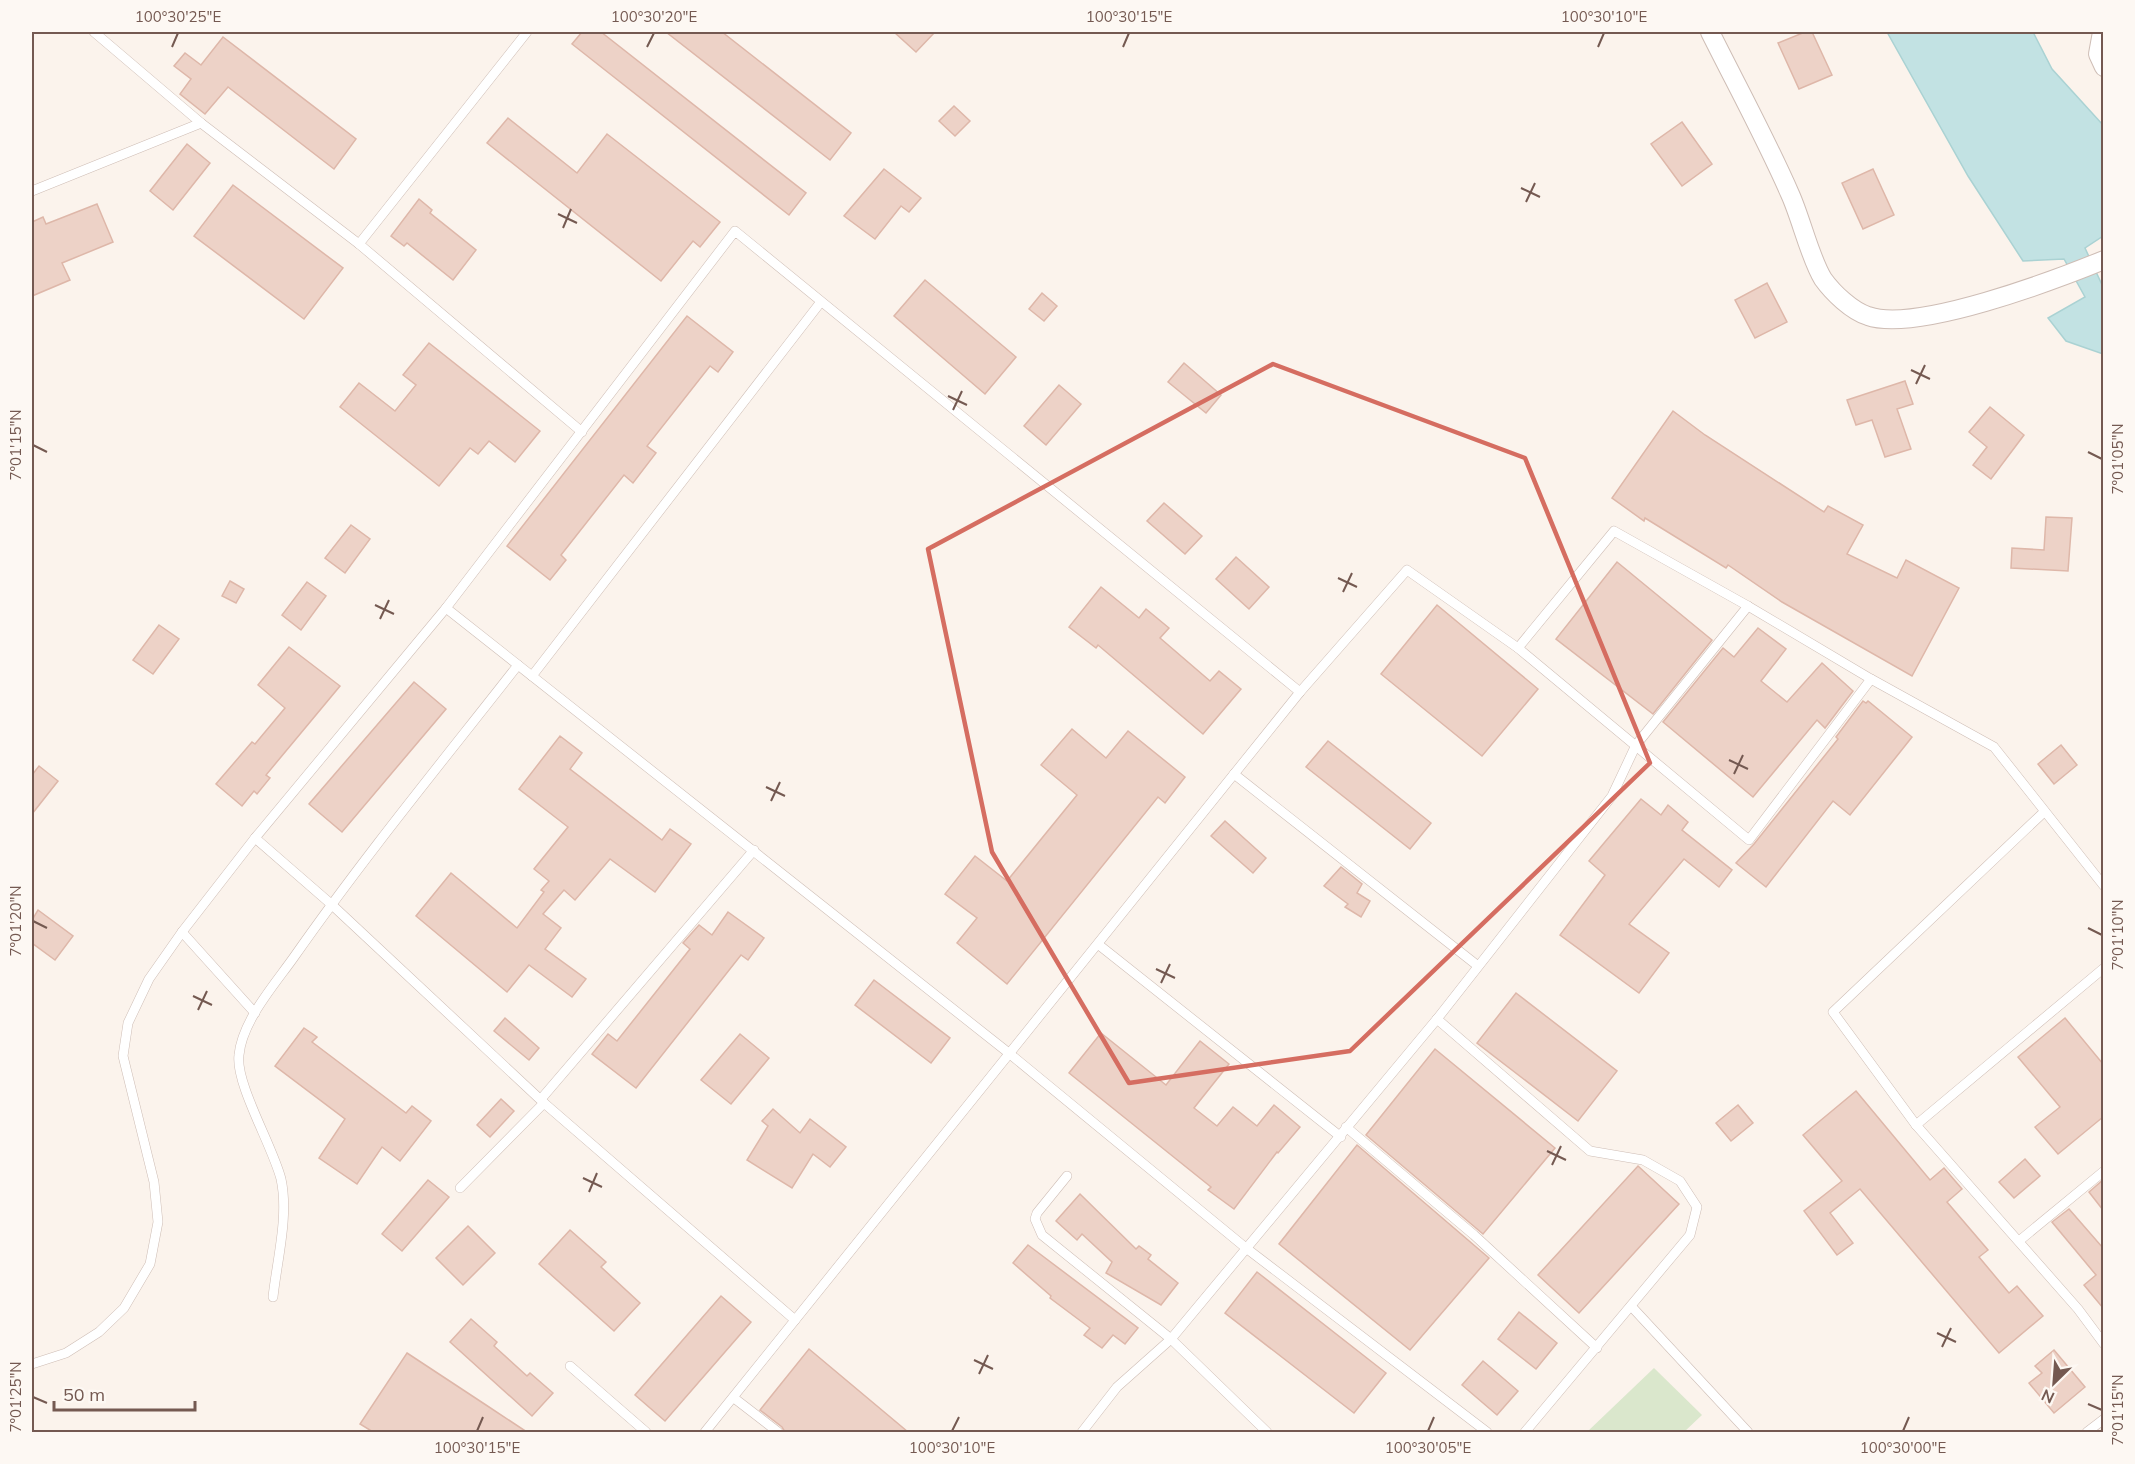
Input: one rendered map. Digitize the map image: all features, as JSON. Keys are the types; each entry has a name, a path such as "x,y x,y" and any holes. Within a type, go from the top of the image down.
{"street":[{"path":"1710,32 1790,194 1823,278 1847,303 1867,316 1889,320 1953,310 2056,280 2103,260"},
{"path":"2102,32 2098,54 2103,67"}],"lane":[{"path":"94,32 201,123 359,244 582,432"},
{"path":"359,244 526,32"},
{"path":"32,191 201,123"},
{"path":"32,1364 66,1353 99,1332 124,1308 150,1264 156,1241 157,1202 144,1140 123,1065 123,1044 136,1002 182,932 255,838 446,608 735,231 820,303 1300,692"},
{"path":"532,676 820,303"},
{"path":"1518,648 1614,531 1994,747 2103,886"},
{"path":"705,1432 1099,945 1300,692 1407,570 1518,648 1749,840 1871,679"},
{"path":"1082,1432 1117,1388 1171,1339 1437,1019 1612,796 1636,745 1748,606"},
{"path":"446,608 1010,1054 1246,1248 1487,1432"},
{"path":"273,1297 283,1213 281,1183 238,1065 239,1052 255,1013 331,904 518,665"},
{"path":"1234,774 1478,966"},
{"path":"2044,812 1833,1012 1916,1125 2078,1309 2103,1344"},
{"path":"255,838 331,904 543,1101 795,1320"},
{"path":"460,1188 543,1101 754,850"},
{"path":"182,932 255,1013"},
{"path":"1099,945 1341,1137"},
{"path":"1916,1125 2103,968"},
{"path":"1437,1019 1590,1150 1642,1160 1680,1181 1697,1207 1690,1235 1524,1432"},
{"path":"1346,1127 1474,1235 1597,1348"},
{"path":"2019,1241 2103,1171"},
{"path":"1067,1176 1037,1213 1035,1220 1042,1235 1171,1339 1267,1432"},
{"path":"1630,1306 1748,1432"},
{"path":"570,1366 646,1432"},
{"path":"734,1398 778,1432"},
{"path":"2087,1432 2103,1419"}],"highlighted area":[{"path":"1273,364 1525,458 1650,763 1350,1051 1129,1083 992,852 928,549"}],"green space":[{"path":"1654,1368 1702,1415 1684,1432 1587,1432"}],"water":[{"path":"1887,32 2033,32 2052,69 2103,125 2103,236 2085,248 2103,287 2103,354 2066,341 2048,318 2085,297 2064,259 2023,261 1968,176"}],"building":[{"path":"582,32 601,32 806,193 789,215 572,44"},
{"path":"666,32 722,32 851,133 830,160"},
{"path":"894,32 935,32 916,52"},
{"path":"1805,32 1812,32 1832,75 1799,89 1778,43"},
{"path":"223,37 356,139 334,169 228,87 205,114 180,94 191,79 174,66 185,53 201,65"},
{"path":"954,106 970,121 955,136 939,121"},
{"path":"508,118 577,173 607,134 720,222 700,247 693,241 661,281 487,143"},
{"path":"1682,122 1712,164 1682,186 1651,144"},
{"path":"187,144 210,163 173,210 150,191"},
{"path":"884,169 921,198 909,212 901,206 875,239 844,216"},
{"path":"1873,169 1894,215 1863,229 1842,183"},
{"path":"233,185 343,268 304,319 194,236"},
{"path":"419,199 432,210 430,213 476,250 453,280 407,243 404,246 391,236"},
{"path":"97,204 113,242 62,263 70,280 32,296 32,222 43,217 46,224"},
{"path":"925,280 1016,357 985,394 894,316"},
{"path":"1767,283 1787,322 1755,338 1735,300"},
{"path":"1042,293 1057,306 1044,321 1029,309"},
{"path":"687,316 733,352 718,372 710,366 647,446 656,453 633,483 624,475 561,555 566,560 550,580 507,546"},
{"path":"429,343 540,431 515,462 489,441 478,454 470,448 439,486 340,407 359,383 395,411 416,385 403,375"},
{"path":"1184,363 1221,395 1206,413 1168,382"},
{"path":"1905,381 1913,404 1897,409 1911,449 1885,457 1872,420 1856,425 1847,400"},
{"path":"1059,385 1081,404 1046,445 1024,426"},
{"path":"1990,407 2024,435 1991,479 1973,465 1987,447 1969,432"},
{"path":"1673,411 1705,435 1824,512 1828,506 1863,525 1847,554 1897,578 1906,560 1959,588 1912,676 1782,602 1728,565 1726,568 1645,518 1644,521 1612,498"},
{"path":"1164,503 1202,536 1185,554 1147,521"},
{"path":"2046,517 2072,518 2068,571 2011,568 2012,548 2044,550"},
{"path":"351,525 370,539 345,573 325,558"},
{"path":"1236,557 1269,587 1249,609 1216,579"},
{"path":"1617,562 1712,640 1653,714 1556,639"},
{"path":"230,581 244,589 236,603 222,596"},
{"path":"307,582 326,596 301,630 282,615"},
{"path":"1101,587 1139,618 1146,609 1169,628 1160,638 1210,681 1219,671 1241,689 1203,734 1098,645 1096,648 1069,627"},
{"path":"1437,605 1538,689 1482,756 1381,674"},
{"path":"159,625 179,639 153,674 133,660"},
{"path":"1758,628 1786,649 1761,681 1787,702 1822,663 1853,691 1825,728 1817,720 1753,797 1663,722 1723,648 1734,657"},
{"path":"289,647 340,686 266,775 270,778 257,794 254,791 242,806 216,784 252,742 255,744 285,708 258,685"},
{"path":"414,682 446,709 342,832 309,804"},
{"path":"1863,701 1866,703 1868,701 1912,737 1850,815 1833,801 1766,887 1736,863 1754,844 1838,739 1836,737"},
{"path":"1072,729 1106,758 1128,731 1185,777 1165,803 1158,797 1007,984 957,943 977,918 945,894 975,856 1007,881 1077,795 1041,765"},
{"path":"560,736 582,753 570,769 662,840 670,829 691,844 655,892 610,859 575,900 564,890 543,914 561,928 545,949 586,979 572,997 529,965 507,992 416,916 451,873 517,928 544,892 541,890 549,881 534,869 568,827 519,789"},
{"path":"1328,741 1431,823 1410,849 1306,767"},
{"path":"2061,745 2077,765 2054,784 2038,764"},
{"path":"39,766 58,781 32,814 32,775"},
{"path":"1641,799 1661,815 1668,805 1688,822 1682,830 1732,870 1719,887 1684,859 1629,924 1669,953 1639,993 1560,935 1605,875 1589,861"},
{"path":"1225,821 1266,858 1253,873 1211,836"},
{"path":"1341,867 1362,884 1357,893 1370,901 1361,917 1345,907 1348,904 1324,886"},
{"path":"38,910 73,936 55,960 32,943 32,920"},
{"path":"728,912 764,938 748,960 741,955 636,1088 592,1054 608,1034 617,1041 690,949 683,943 699,925 712,935"},
{"path":"874,980 950,1038 931,1063 855,1005"},
{"path":"1516,993 1617,1071 1578,1121 1477,1043"},
{"path":"505,1018 539,1048 529,1060 494,1031"},
{"path":"2065,1018 2103,1064 2103,1117 2058,1154 2035,1127 2060,1107 2018,1057"},
{"path":"304,1028 317,1037 312,1042 406,1113 412,1106 431,1121 400,1161 382,1147 357,1184 319,1158 345,1119 275,1066"},
{"path":"1101,1033 1166,1085 1200,1041 1229,1064 1194,1108 1217,1126 1233,1107 1257,1126 1274,1105 1300,1127 1277,1152 1234,1209 1208,1190 1211,1187 1069,1073"},
{"path":"740,1034 769,1058 731,1104 701,1080"},
{"path":"1435,1049 1555,1148 1483,1234 1366,1135"},
{"path":"1856,1091 1930,1180 1944,1168 1962,1189 1947,1202 1988,1250 1979,1257 2009,1293 2017,1286 2043,1316 1999,1353 1860,1189 1830,1213 1853,1243 1837,1255 1804,1211 1842,1181 1803,1135"},
{"path":"501,1099 514,1111 490,1137 477,1125"},
{"path":"1738,1105 1753,1123 1731,1141 1716,1123"},
{"path":"773,1109 800,1133 810,1119 846,1147 830,1167 813,1154 792,1188 747,1160 768,1126 762,1121"},
{"path":"1357,1145 1489,1258 1410,1350 1279,1244"},
{"path":"2025,1159 2040,1176 2014,1198 1999,1182"},
{"path":"1638,1166 1679,1204 1579,1313 1538,1275"},
{"path":"428,1180 449,1197 402,1251 382,1234"},
{"path":"2103,1180 2103,1210 2089,1192"},
{"path":"1080,1194 1136,1249 1139,1246 1151,1255 1148,1259 1178,1283 1161,1305 1106,1273 1112,1262 1082,1234 1077,1240 1056,1221"},
{"path":"2069,1209 2103,1248 2103,1308 2084,1285 2096,1275 2052,1222"},
{"path":"468,1226 495,1253 463,1285 436,1258"},
{"path":"570,1230 606,1262 601,1267 640,1303 614,1331 539,1264"},
{"path":"1028,1245 1138,1328 1125,1344 1113,1335 1102,1348 1084,1335 1090,1328 1050,1298 1051,1296 1013,1263"},
{"path":"1257,1272 1386,1373 1354,1413 1225,1313"},
{"path":"721,1296 751,1322 665,1421 635,1395"},
{"path":"1519,1312 1557,1343 1536,1369 1498,1339"},
{"path":"471,1319 497,1342 494,1346 527,1376 530,1373 553,1393 532,1416 450,1342"},
{"path":"809,1349 908,1432 785,1432 760,1410"},
{"path":"2054,1350 2085,1387 2054,1413 2029,1383 2042,1373 2035,1366"},
{"path":"407,1353 527,1432 373,1432 360,1424"},
{"path":"1483,1361 1518,1391 1497,1415 1462,1385"}]}
